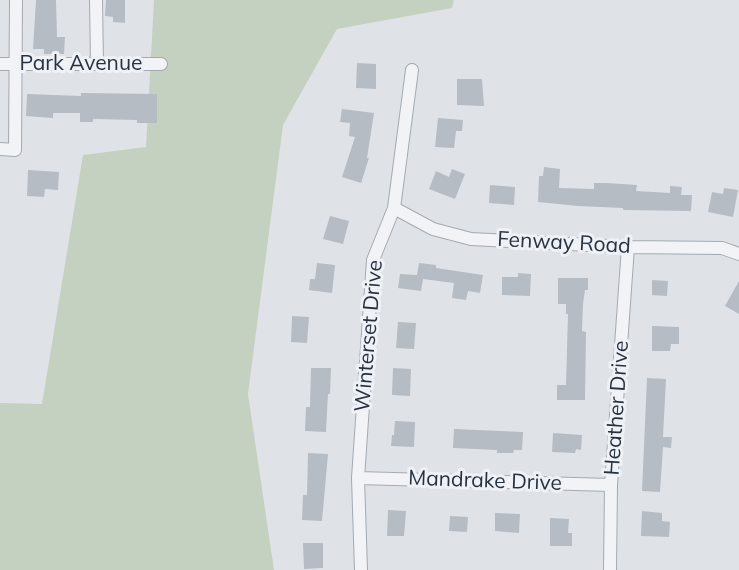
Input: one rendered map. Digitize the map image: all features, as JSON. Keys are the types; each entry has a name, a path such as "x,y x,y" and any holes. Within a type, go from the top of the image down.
{"street":[{"path":"0,149 15,150 16,0"},
{"path":"96,0 97,64"},
{"name":"Park Avenue","path":"0,64 161,64"},
{"name":"Winterset Drive","path":"361,570 358,478 372,260 394,208 412,70"},
{"name":"Fenway Road","path":"394,208 433,229 471,239 628,247 722,248 739,254"},
{"name":"Heather Drive","path":"610,570 611,485 628,247"},
{"name":"Mandrake Drive","path":"358,478 611,485"}],"green space":[{"path":"154,0 454,0 452,8 337,29 283,125 248,394 274,570 0,570 0,403 42,404 83,155 146,147"}],"building":[{"path":"36,0 56,0 57,37 65,37 64,54 44,54 44,49 33,49"},
{"path":"106,0 125,0 125,23 113,22 113,17 105,16"},
{"path":"357,63 376,64 376,89 356,88"},
{"path":"457,79 482,79 484,106 457,105"},
{"path":"81,93 157,94 157,123 93,119 93,122 80,122 80,113 53,113 53,118 26,116 27,94 81,96"},
{"path":"342,109 374,113 367,158 369,158 361,183 342,177 355,137 349,136 350,123 340,122"},
{"path":"438,118 463,120 462,131 456,131 454,148 435,147"},
{"path":"544,167 560,169 559,188 594,189 594,183 607,183 637,185 636,191 670,193 670,186 682,187 681,195 692,195 691,211 623,210 623,208 538,202 539,176 543,176"},
{"path":"452,169 465,174 455,199 429,189 436,171 449,177"},
{"path":"28,170 59,172 58,190 45,189 44,197 27,196"},
{"path":"490,185 515,187 514,205 489,203"},
{"path":"724,188 738,190 733,217 708,212 712,192 723,194"},
{"path":"330,216 349,221 343,244 323,239"},
{"path":"317,263 335,265 332,293 309,290 310,279 315,279"},
{"path":"419,263 483,275 480,293 468,291 466,300 452,298 454,283 423,279 421,291 398,288 400,274 417,275"},
{"path":"518,273 531,274 530,296 502,295 502,277 518,277"},
{"path":"558,278 588,278 588,290 585,290 583,304 582,331 586,332 585,400 557,400 557,385 566,385 568,314 566,314 566,304 558,304"},
{"path":"652,280 668,281 667,296 652,295"},
{"path":"739,281 739,314 725,306"},
{"path":"292,316 309,317 307,343 291,342"},
{"path":"398,322 416,323 414,349 396,348"},
{"path":"652,326 679,327 679,344 671,344 670,351 652,351"},
{"path":"311,368 331,368 326,432 305,431 306,407 310,407"},
{"path":"393,368 411,369 410,396 392,395"},
{"path":"647,378 666,379 663,437 672,437 671,448 663,447 660,492 642,491"},
{"path":"395,421 415,422 414,447 391,446"},
{"path":"454,429 523,432 522,450 514,450 513,453 497,453 497,450 453,448"},
{"path":"553,433 582,435 581,450 576,449 575,453 552,452"},
{"path":"308,453 328,454 322,521 302,520 303,495 307,495"},
{"path":"388,510 406,511 404,536 387,536"},
{"path":"642,511 662,513 662,521 670,522 669,537 641,536"},
{"path":"495,513 520,514 519,533 495,531"},
{"path":"450,516 468,517 467,532 449,531"},
{"path":"550,518 569,519 568,533 572,533 572,546 550,546"},
{"path":"303,543 323,543 323,568 304,569"}]}
